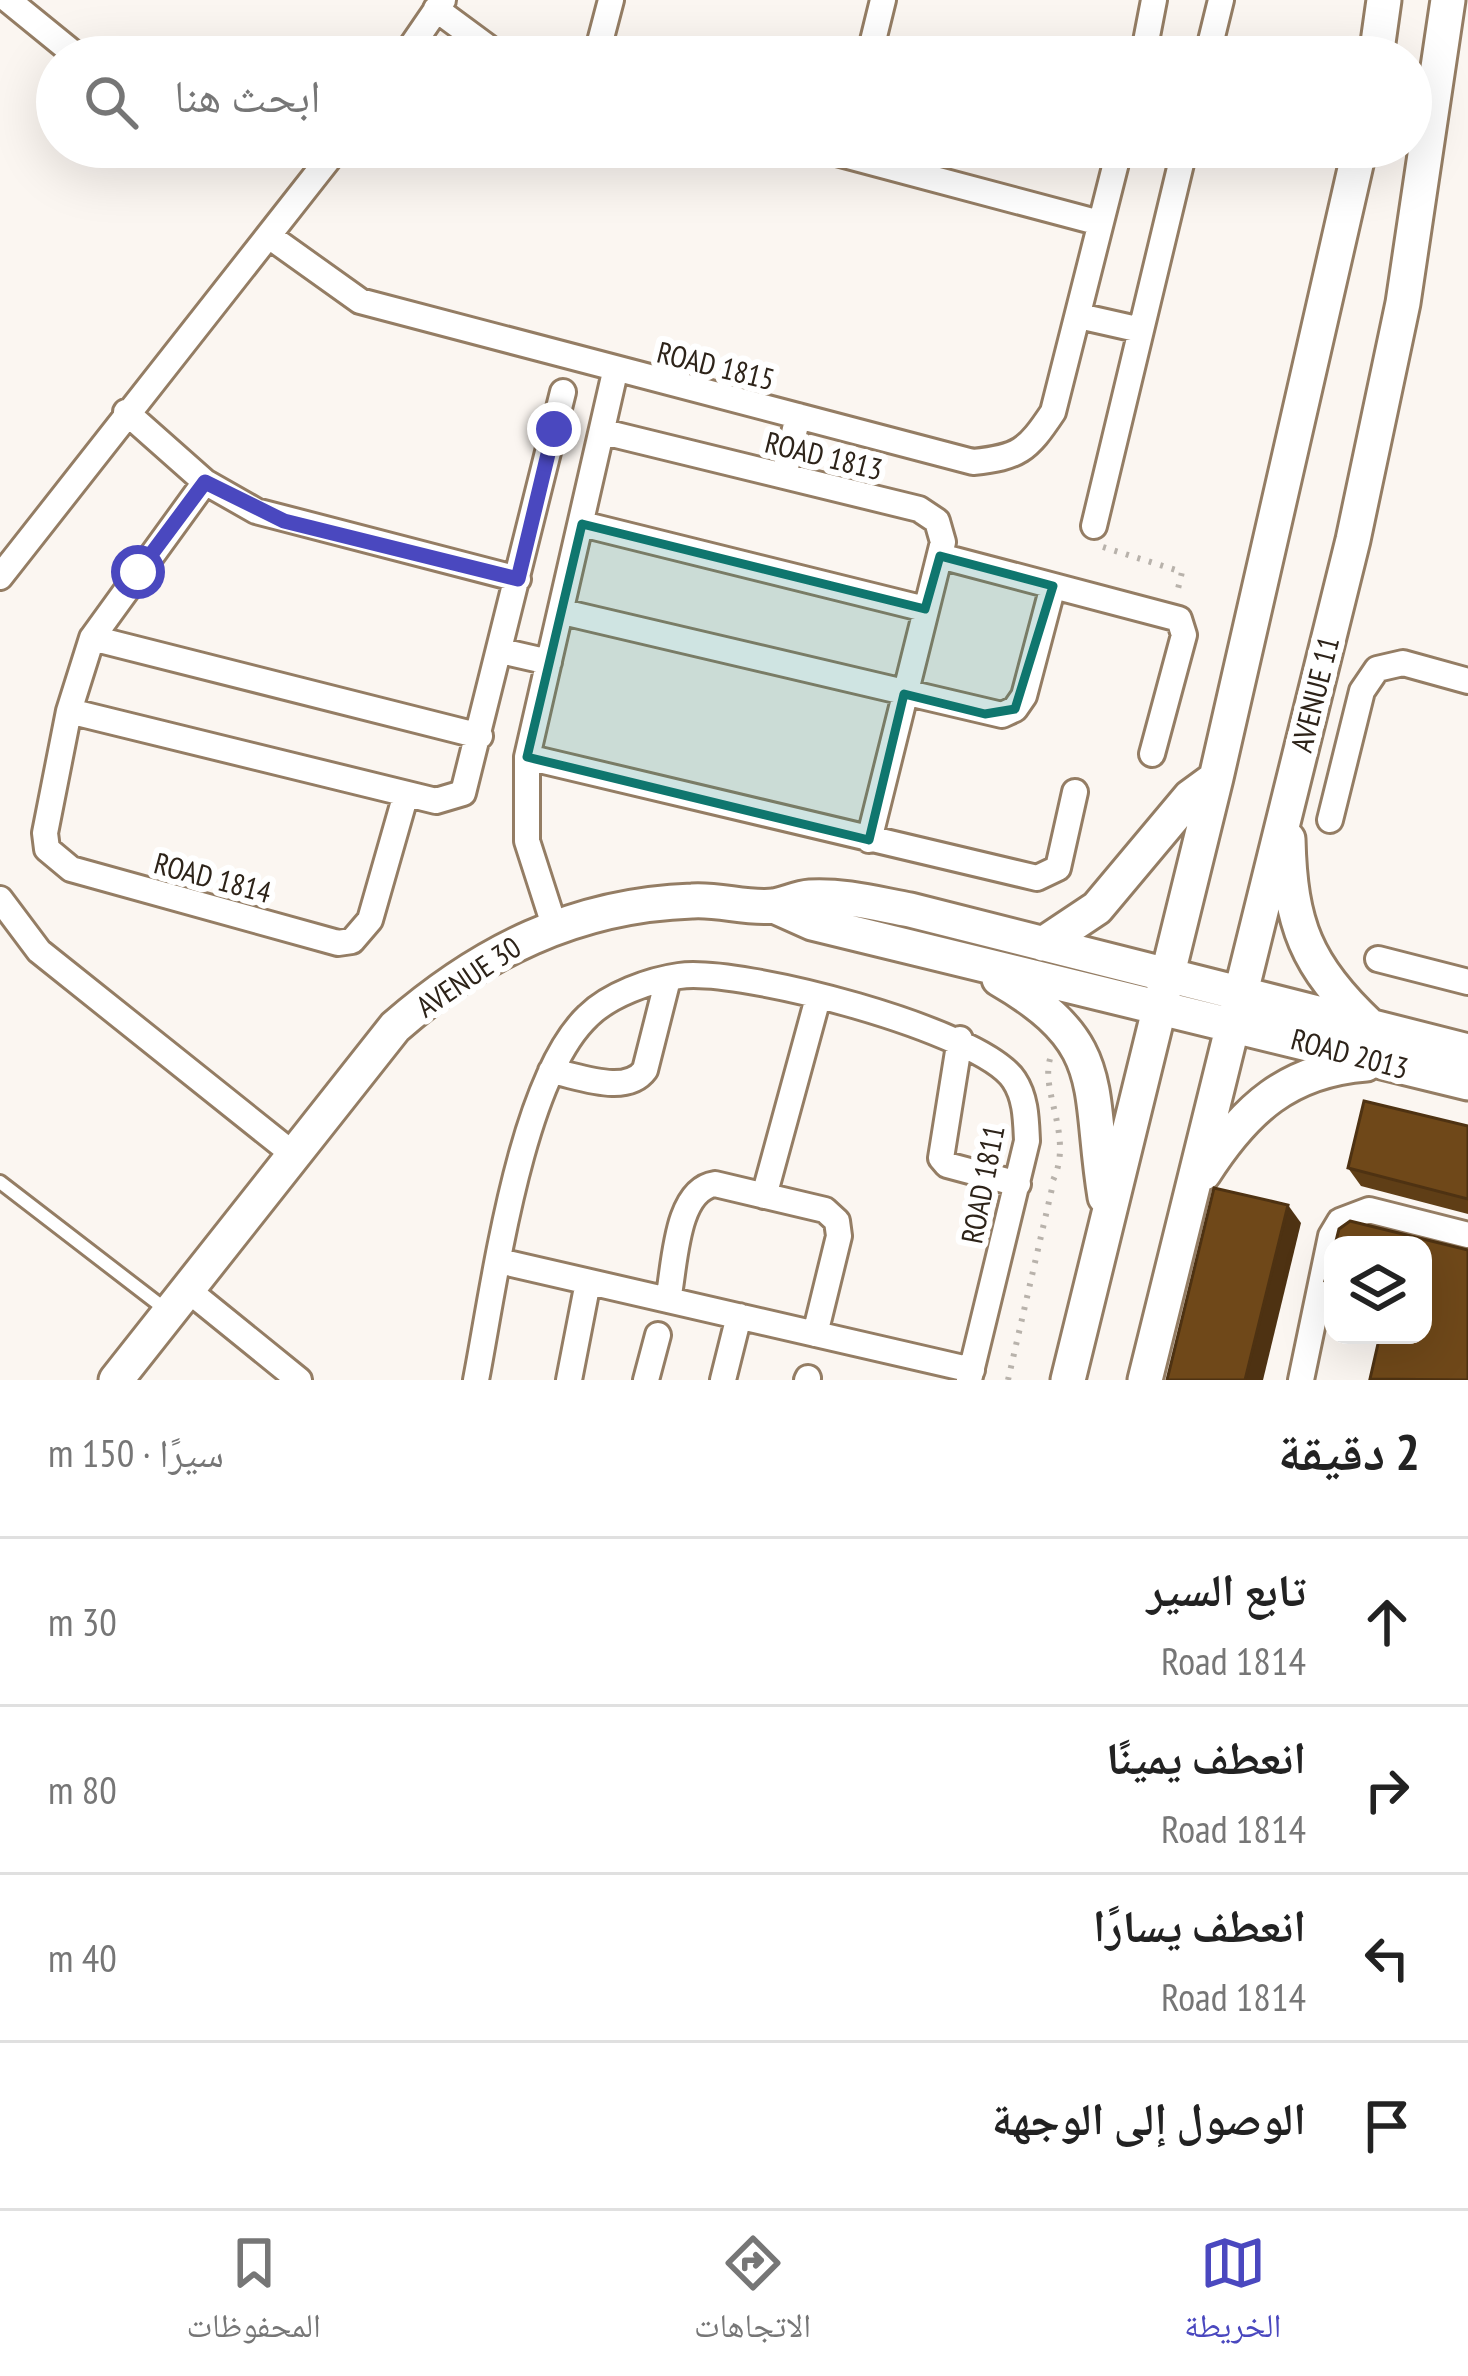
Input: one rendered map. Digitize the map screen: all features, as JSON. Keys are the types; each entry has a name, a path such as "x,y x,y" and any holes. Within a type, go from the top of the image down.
{"street":[{"path":"8,0 52,36"},
{"path":"602,36 611,0"},
{"path":"874,36 883,0"},
{"path":"1147,36 1154,0"},
{"path":"1212,36 1221,0"},
{"path":"1379,36 1384,0"},
{"name":"AVENUE 11","path":"1432,105 1448,0"},
{"path":"418,36 439,5 476,36"},
{"path":"0,577 322,168"},
{"path":"905,168 1100,224"},
{"name":"ROAD 1815","path":"269,236 360,301 616,372 973,462 1011,458 1033,441 1053,412 1115,168"},
{"path":"1094,526 1180,168"},
{"path":"1068,1380 1216,778 1355,168"},
{"name":"AVENUE 11","path":"1144,1380 1353,540 1402,303 1422,168"},
{"path":"1079,316 1141,330"},
{"path":"554,926 527,841 527,757 616,372"},
{"path":"69,711 436,801 463,793 481,736 563,392"},
{"path":"126,412 205,482 284,521 518,579"},
{"path":"784,476 798,416"},
{"name":"ROAD 1813","path":"604,433 929,514 942,531 940,556"},
{"name":"ROAD 1814","path":"205,482 92,638 69,711 45,833 56,862 338,943 364,933 370,920 406,794"},
{"path":"582,524 925,609"},
{"path":"868,840 940,556 1180,619 1184,635 1152,754"},
{"path":"563,612 985,714 1015,709 1053,586"},
{"path":"92,638 481,736"},
{"path":"501,651 549,662"},
{"path":"1330,820 1368,678 1389,663 1403,663 1468,681"},
{"path":"527,757 868,840 1045,877 1061,860 1075,792"},
{"path":"1043,944 1097,908 1190,796 1216,778"},
{"path":"1289,795 1288,867 1302,943 1320,973 1370,1026"},
{"name":"AVENUE 30","path":"774,906 794,899 837,898 1043,944 1164,990"},
{"path":"0,899 39,951 293,1154"},
{"name":"AVENUE 30","path":"116,1380 395,1028 476,964 554,926 692,901 774,906 812,923 960,959 1164,990 1235,1007"},
{"path":"960,959 1029,997 1079,1046 1098,1115 1108,1218"},
{"path":"1378,959 1468,982"},
{"name":"ROAD 1811","path":"476,1380 499,1261 531,1126 551,1071 587,1016 606,1001 668,979 726,976 818,998 960,1039 992,1056 1014,1080 1025,1105 1027,1142 970,1375 499,1261"},
{"path":"551,1071 622,1084 636,1081 645,1070 668,979"},
{"path":"764,1196 818,998"},
{"name":"ROAD 2013","path":"1235,1007 1370,1026 1468,1052"},
{"name":"ROAD 2013","path":"1235,1007 1392,1064 1468,1083"},
{"path":"960,1039 941,1158 946,1165 1018,1184"},
{"path":"1188,1201 1228,1136 1271,1092 1319,1071 1392,1064"},
{"path":"668,1300 694,1192 715,1184 825,1210 837,1221 839,1236 815,1334"},
{"path":"1301,1380 1331,1236 1340,1220 1369,1210 1468,1235"},
{"path":"568,1380 588,1282"},
{"path":"179,1302 299,1380"},
{"path":"723,1380 739,1316"},
{"path":"646,1380 658,1335"}],"lane":[{"path":"0,1182 179,1302"}],"path":[{"path":"1094,526 1105,551 1183,572 1172,614"},
{"path":"1009,1380 1053,1184"}],"highlighted area":[{"path":"582,524 925,609 940,556 1053,586 1015,709 985,714 904,694 869,840 527,757"}],"building":[{"path":"1364,1101 1468,1126 1468,1199 1348,1168"},
{"path":"1214,1188 1288,1205 1245,1380 1167,1380"},
{"path":"1350,1221 1411,1236 1337,1236"},
{"path":"1432,1241 1468,1250 1468,1380 1370,1379 1378,1344 1432,1344"}],"route":[{"path":"138,572 205,482 230,499 284,521 518,579 554,429"}]}
